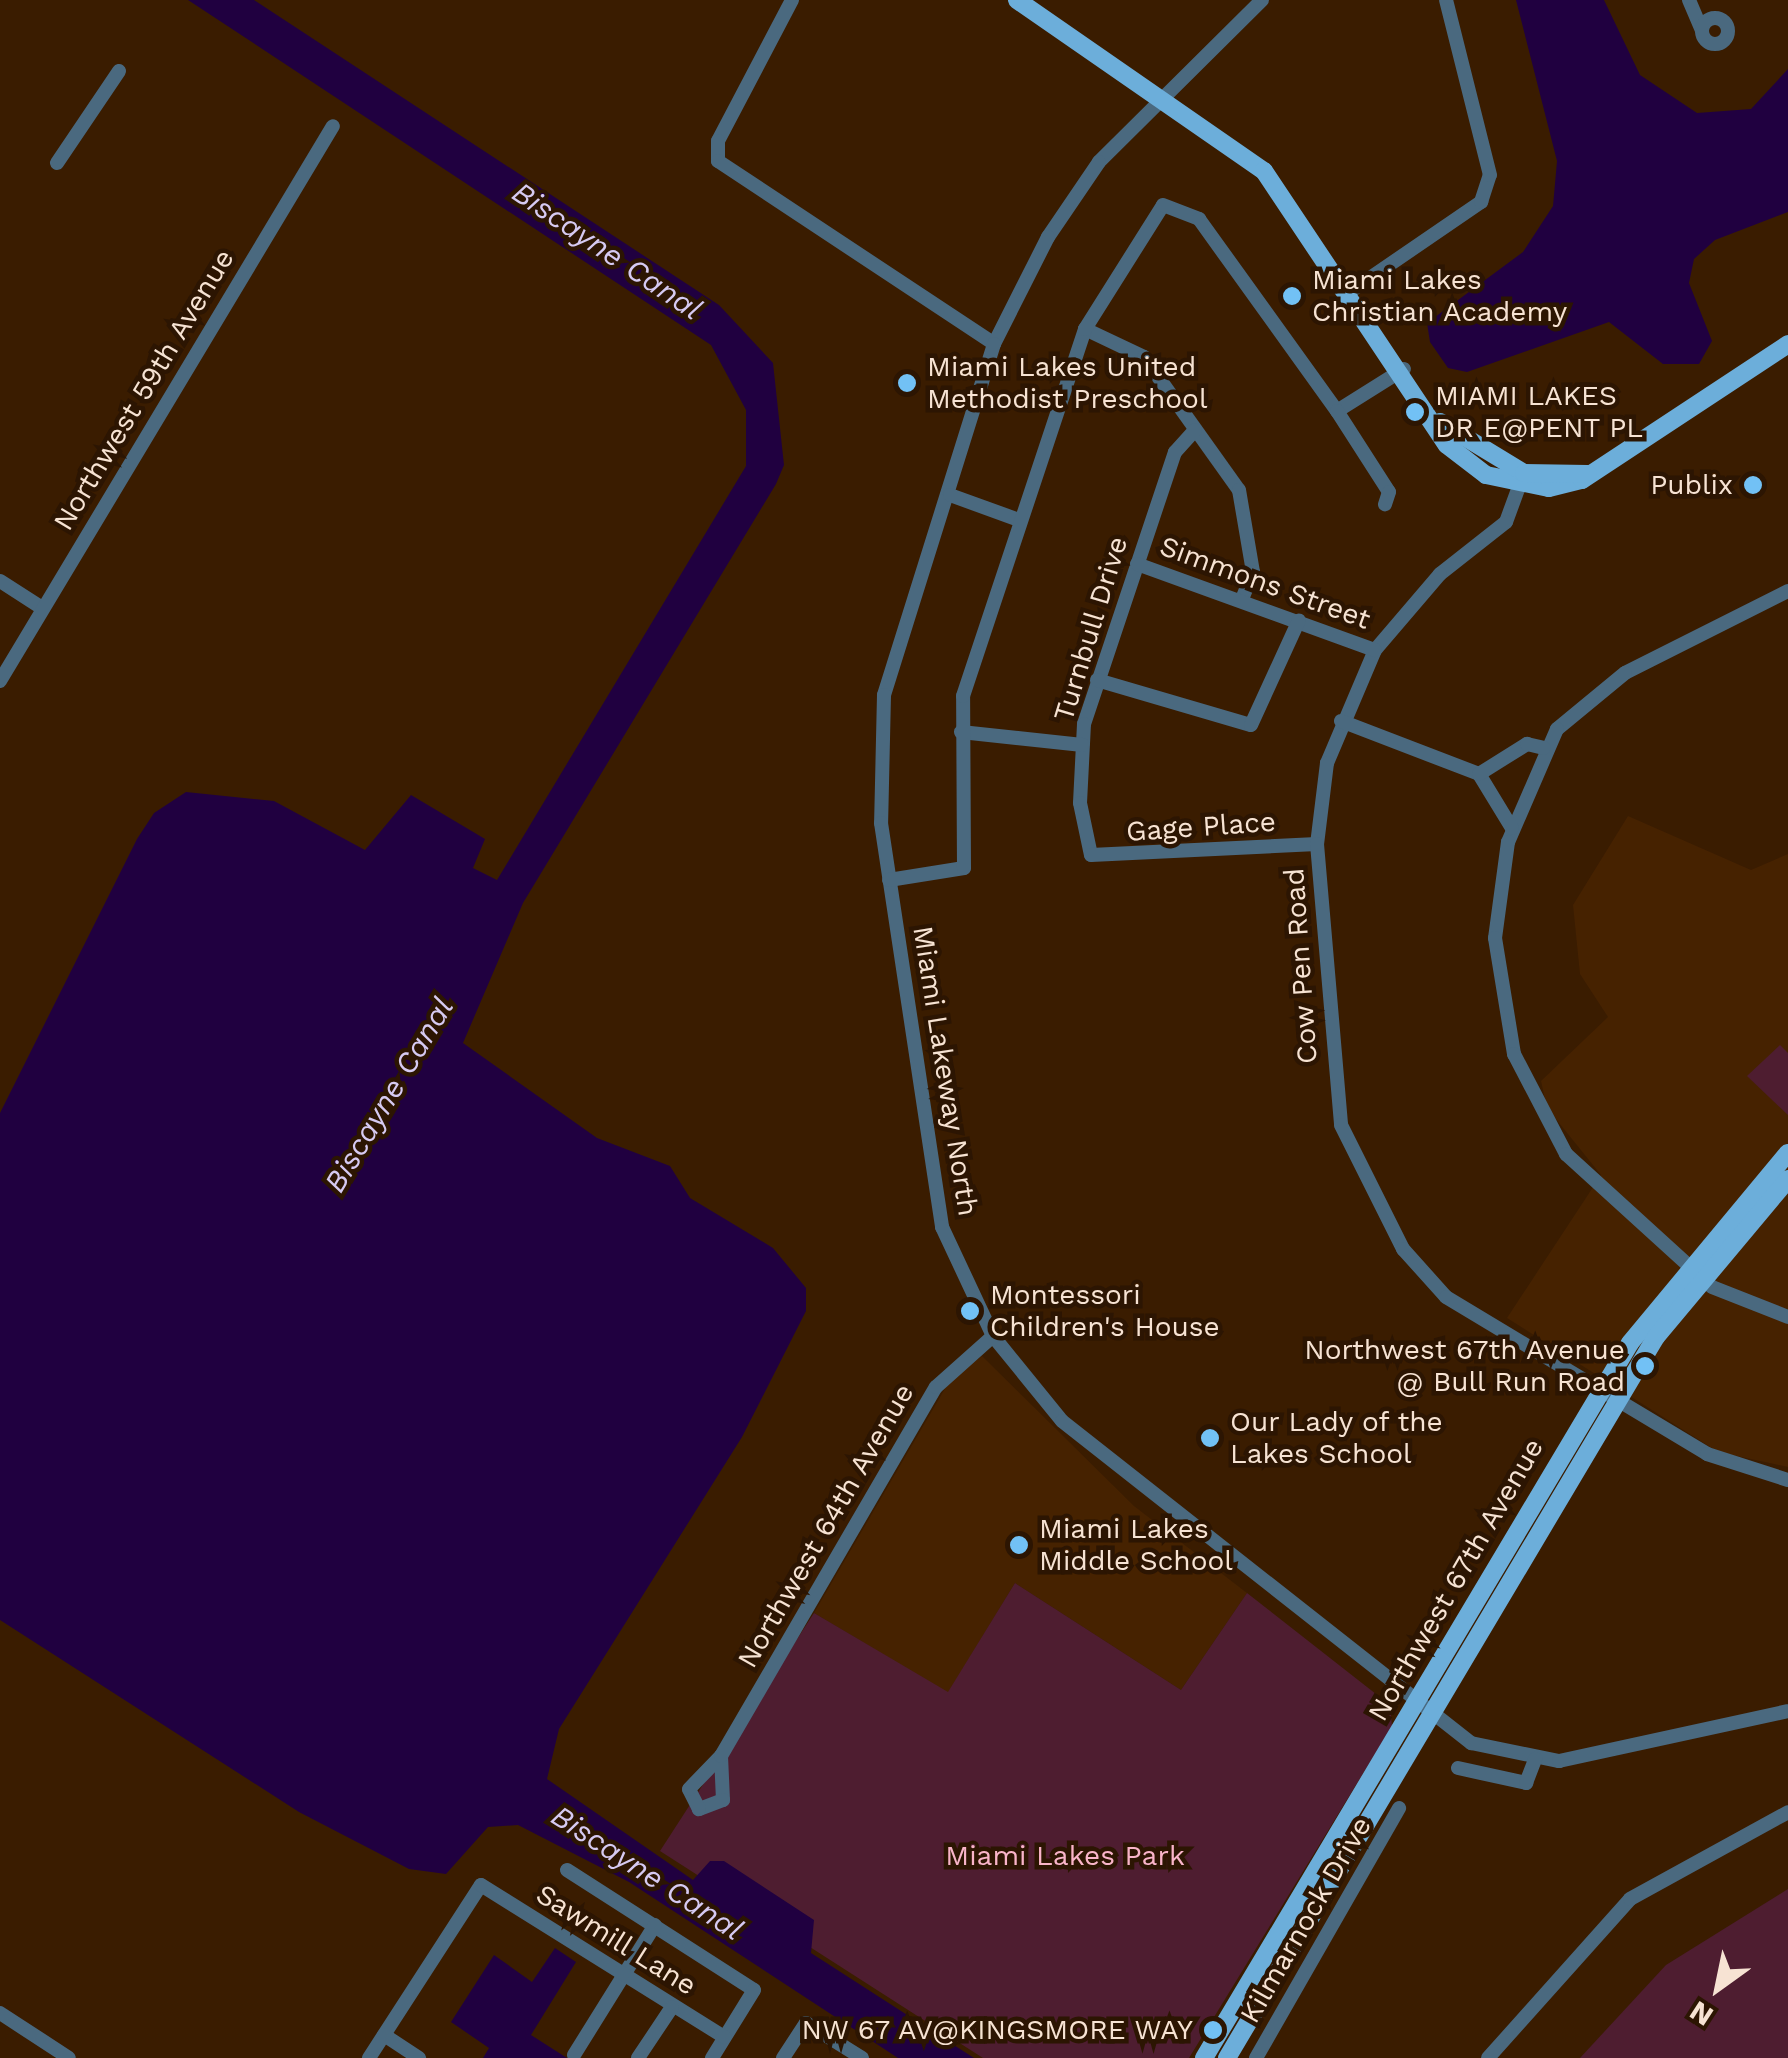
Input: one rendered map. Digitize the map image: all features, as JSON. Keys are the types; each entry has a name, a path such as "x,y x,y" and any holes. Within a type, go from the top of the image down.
{"main road":[{"path":"1017,0 1264,171 1351,291 1466,462 1524,479 1588,474 1788,344"},
{"name":"Northwest 67th Avenue","path":"1228,2058 1316,1891 1608,1397 1692,1272 1788,1154"},
{"name":"Northwest 67th Avenue","path":"1692,1272 1788,1180"},
{"name":"Northwest 67th Avenue","path":"1204,2058 1316,1891"}],"street":[{"path":"792,0 718,141 718,161 734,178 994,344"},
{"name":"Miami Lakeway North","path":"1262,0 1159,99 1048,236 994,344 950,495 884,695 888,880 942,1227 993,1336 1108,1464 1471,1743 1535,1760 1788,1711"},
{"path":"1351,291 1481,202 1490,175 1446,0"},
{"path":"1689,0 1702,30"},
{"path":"58,162 119,72"},
{"name":"Northwest 59th Avenue","path":"0,681 333,126"},
{"path":"888,880 964,868 963,696 1085,329 1122,258 1173,203 1199,219 1337,411 1389,492 1385,504"},
{"path":"1085,329 1144,357 1239,490 1253,572 1242,599"},
{"path":"1337,411 1404,369"},
{"name":"Turnbull Drive","path":"1090,855 1082,746 1097,680 1175,452 1195,430"},
{"name":"Cow Pen Road","path":"1524,479 1506,522 1440,574 1375,650 1341,722 1317,844 1341,1125 1376,1203 1446,1297 1608,1397 1751,1475 1788,1480"},
{"path":"950,495 1019,520"},
{"name":"Simmons Street","path":"1137,564 1375,650"},
{"path":"0,581 42,608"},
{"path":"1788,591 1613,681 1544,748 1512,828 1495,961 1522,1077 1575,1166 1692,1272 1740,1304 1788,1317"},
{"path":"1097,680 1251,725 1299,620"},
{"path":"1341,722 1479,774 1512,828"},
{"path":"962,732 1082,746"},
{"path":"1479,774 1527,744 1544,748"},
{"name":"Gage Place","path":"1090,855 1317,844"},
{"name":"Northwest 64th Avenue","path":"721,1756 936,1387 993,1336"},
{"path":"1458,1768 1526,1783 1535,1760"},
{"name":"Kilmarnock Drive","path":"1256,2058 1400,1808"},
{"path":"1488,2058 1630,1899 1788,1812"},
{"path":"567,1870 754,1990 712,2058"},
{"name":"Sawmill Lane","path":"384,2035 481,1884 724,2037"},
{"path":"574,2056 655,1925"},
{"path":"646,2055 672,2007"},
{"path":"0,2013 69,2058"},
{"path":"783,2058 806,2023 862,2058"},
{"path":"369,2058 384,2035 419,2058"}],"shaded area":[{"path":"1628,816 1751,870 1788,854 1788,1467 1718,1452 1507,1318 1601,1175 1547,1108 1541,1081 1608,1017 1580,974 1573,905"},
{"name":"Miami Lakes Middle School","path":"982,1356 1134,1506 1247,1593 1181,1690 1015,1583 948,1693 814,1613 950,1380"}],"green space":[{"path":"1780,1045 1788,1053 1788,1115 1747,1076"},
{"name":"Miami Lakes Park","path":"1015,1583 1181,1690 1247,1593 1390,1705 1392,1726 1189,2058 983,2058 660,1851 814,1613 948,1692"},
{"path":"1788,1889 1788,2058 1580,2058 1666,1965"}],"water":[{"name":"Biscayne Canal","path":"188,0 254,0 719,305 773,363 784,465 776,484 523,903 463,1043 597,1138 670,1166 690,1198 773,1248 806,1288 806,1311 742,1437 559,1729 547,1779 693,1880 710,1861 724,1861 814,1920 811,1953 974,2058 898,2058 629,1882 518,1825 488,1827 446,1874 409,1869 299,1812 0,1620 0,1113 137,839 154,813 186,792 274,801 365,850 411,795 485,839 473,868 497,880 746,466 746,410 711,345"},
{"path":"1516,0 1604,0 1640,75 1697,113 1751,109 1788,69 1788,212 1715,240 1694,259 1689,283 1712,341 1699,364 1663,364 1609,322 1467,372 1448,368 1430,342 1427,323 1523,252 1553,206 1557,161"},
{"path":"555,1948 576,1962 531,2035 567,2058 483,2058 489,2048 451,2022 494,1955 532,1982"}],"place":[{"name":"Miami Lakes Christian Academy","path":"1292,296"},
{"name":"Miami Lakes United Methodist Preschool","path":"907,383"},
{"name":"MIAMI LAKES DR E@PENT PL","path":"1415,412"},
{"name":"Publix","path":"1753,485"},
{"name":"Montessori Children's House","path":"970,1311"},
{"name":"Northwest 67th Avenue @ Bull Run Road","path":"1645,1366"},
{"name":"Our Lady of the Lakes School","path":"1210,1438"},
{"name":"Miami Lakes Middle School","path":"1019,1545"},
{"name":"NW 67 AV@KINGSMORE WAY","path":"1213,2030"}]}
